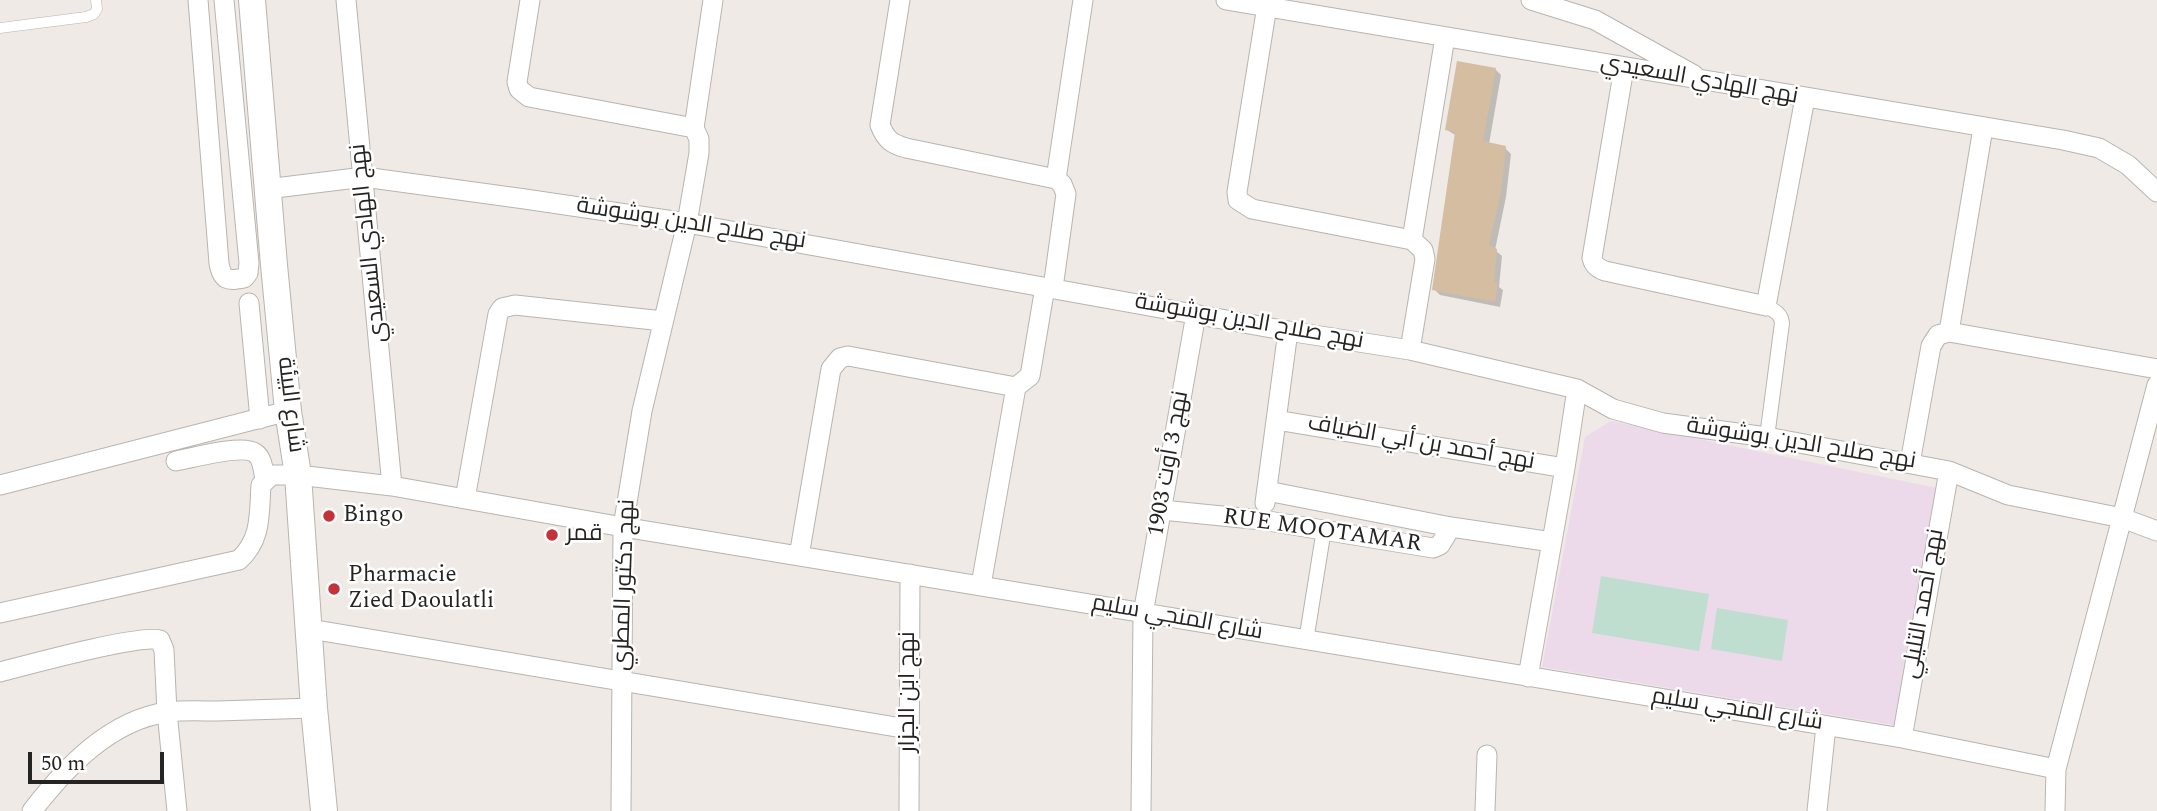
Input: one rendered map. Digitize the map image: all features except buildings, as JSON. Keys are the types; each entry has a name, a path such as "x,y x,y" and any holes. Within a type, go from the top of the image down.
{"main road":[{"name":"شارع البيئة","path":"252,0 288,411 298,475 324,811"}],"street":[{"path":"198,0 220,273 226,279 235,280 244,278 248,273 249,263 224,0"},
{"name":"نهج الهادي السعيدي","path":"346,0 393,486"},
{"path":"530,0 517,82 523,94 694,128"},
{"name":"نهج دكتور المطري","path":"621,811 623,527 642,411 687,223 699,153 699,139 694,128 713,0"},
{"path":"900,0 880,125 885,137 893,145 1056,179 1062,184 1066,194 1030,376 1016,387 981,585"},
{"path":"1056,179 1083,0"},
{"name":"نهج الهادي السعيدي","path":"1226,0 2099,148 2128,165 2157,192"},
{"path":"1531,0 1595,20 1706,82"},
{"path":"1267,6 1237,192 1238,200 1252,209 1412,240 1423,250 1425,258 1410,350"},
{"path":"1412,240 1445,37"},
{"path":"1624,68 1593,262 1597,268 1605,271 1766,306 1777,312 1782,323 1767,437"},
{"path":"1766,306 1805,98"},
{"path":"1949,332 1983,128"},
{"name":"نهج صلاح الدين بوشوشة","path":"267,188 364,177 687,223 1288,331 1410,350 1577,389 1613,408 1663,423 1767,437 1948,471 2008,495 2122,518 2157,531"},
{"path":"249,303 260,419"},
{"path":"465,499 498,314 502,307 515,305 663,321"},
{"name":"نهج 3 أوت 1903","path":"1141,811 1143,614 1196,314"},
{"path":"1262,520 1288,331"},
{"path":"1910,463 1931,346 1938,335 1949,332 2157,369"},
{"path":"799,556 831,369 840,358 848,356 1016,387"},
{"path":"2055,811 2056,769 2157,385"},
{"path":"1528,677 1577,389"},
{"path":"0,485 288,411"},
{"name":"نهج أحمد بن أبي الضياف","path":"1276,420 1565,468"},
{"path":"0,613 239,560 251,549 256,538 261,485 265,479 261,459 257,454 242,449 176,461"},
{"name":"نهج أحمد التليلي","path":"1902,738 1948,471"},
{"name":"شارع المنجي سليم","path":"265,479 272,475 298,475 393,486 1143,614 1902,738 2056,769"},
{"name":"RUE MOOTAMAR","path":"1162,510 1262,520 1433,548 1440,545 1451,527 1266,491"},
{"path":"1451,527 1552,542"},
{"path":"1306,641 1324,529"},
{"name":"نهج ابن الجزار","path":"909,811 910,574"},
{"path":"310,629 908,729"},
{"path":"0,672 154,639 160,640 164,650 177,811"},
{"path":"32,811 55,781 94,746 111,733 130,725 167,712 314,708"},
{"path":"1818,811 1826,726"},
{"path":"1485,811 1487,755"}],"lane":[{"path":"0,28 86,17 94,14 97,9 96,0"}],"shaded area":[{"path":"1611,421 1937,488 1894,725 1542,667 1585,437"}],"green space":[{"path":"1601,576 1709,594 1699,651 1592,633"},
{"path":"1717,608 1788,620 1782,661 1711,649"}],"place":[{"name":"Bingo","path":"329,516"},
{"name":"قمر","path":"552,535"},
{"name":"Pharmacie Zied Daoulatli","path":"334,589"}]}
